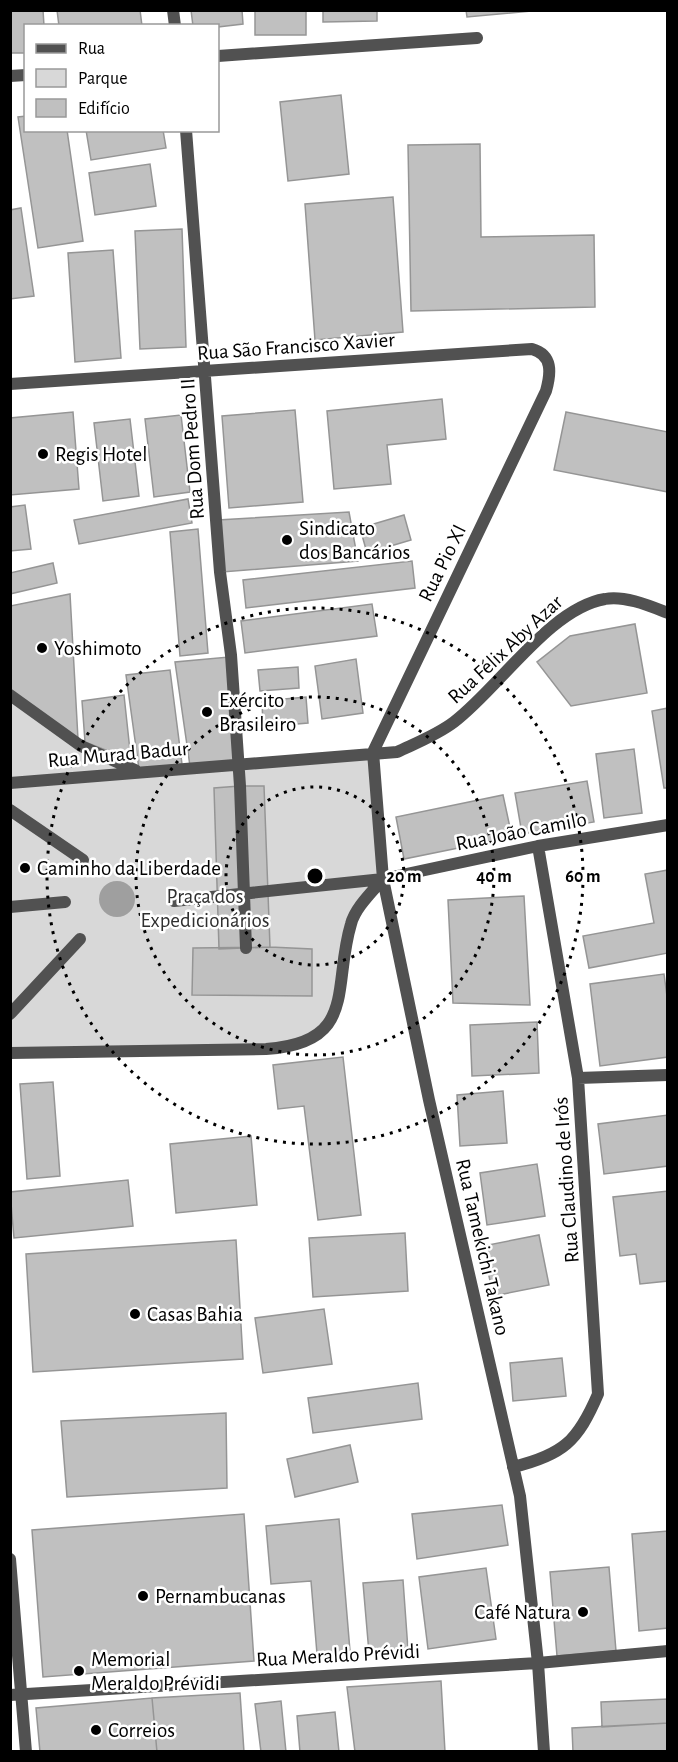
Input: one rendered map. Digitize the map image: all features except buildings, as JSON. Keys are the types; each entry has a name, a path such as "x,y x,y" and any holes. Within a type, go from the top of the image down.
{"street":[{"path":"219,57 477,38"},
{"name":"Rua Dom Pedro II","path":"186,132 219,562 231,655 239,765 246,948"},
{"name":"Rua São Francisco Xavier","path":"10,384 532,349 542,352 548,361 550,374 546,391"},
{"name":"Rua Pio XI","path":"373,752 546,391"},
{"name":"Rua Félix Aby Azar","path":"373,752 397,752 453,723 558,622 580,607 607,598 634,602 668,613"},
{"path":"10,695 81,746 137,771"},
{"name":"Rua Murad Badur","path":"10,783 373,752"},
{"name":"Rua Tamekichi Takano","path":"373,752 383,879 429,1100 513,1467 523,1520 538,1663 544,1752"},
{"path":"10,810 83,860"},
{"name":"Rua João Camilo","path":"174,901 383,879 538,846 668,825"},
{"name":"Rua Claudino de Irós","path":"513,1467 545,1460 569,1443 586,1424 598,1394 578,1078 538,846"},
{"path":"10,1053 256,1049 300,1044 316,1035 336,1012 342,987 351,922 383,879"},
{"path":"10,907 65,902"},
{"path":"10,1014 80,939"},
{"path":"578,1078 668,1075"},
{"path":"10,1559 16,1695 26,1752"},
{"name":"Rua Meraldo Prévidi","path":"16,1695 538,1663 668,1652"}],"green space":[{"name":"Praça dos Expedicionários","path":"10,700 131,770 368,758 380,879 359,906 336,1009 301,1042 11,1052"}],"shaded area":[{"path":"117,881 130,886 135,899 130,912 117,917 104,912 99,899 104,886"}],"place":[{"name":"Regis Hotel","path":"43,454"},
{"name":"Sindicato dos Bancários","path":"287,540"},
{"name":"Yoshimoto","path":"42,648"},
{"name":"Exército Brasileiro","path":"207,712"},
{"name":"Caminho da Liberdade","path":"25,868"},
{"name":"Casas Bahia","path":"135,1314"},
{"name":"Pernambucanas","path":"143,1596"},
{"name":"Café Natura","path":"583,1612"},
{"name":"Memorial Meraldo Prévidi","path":"79,1671"},
{"name":"Correios","path":"96,1730"}]}
